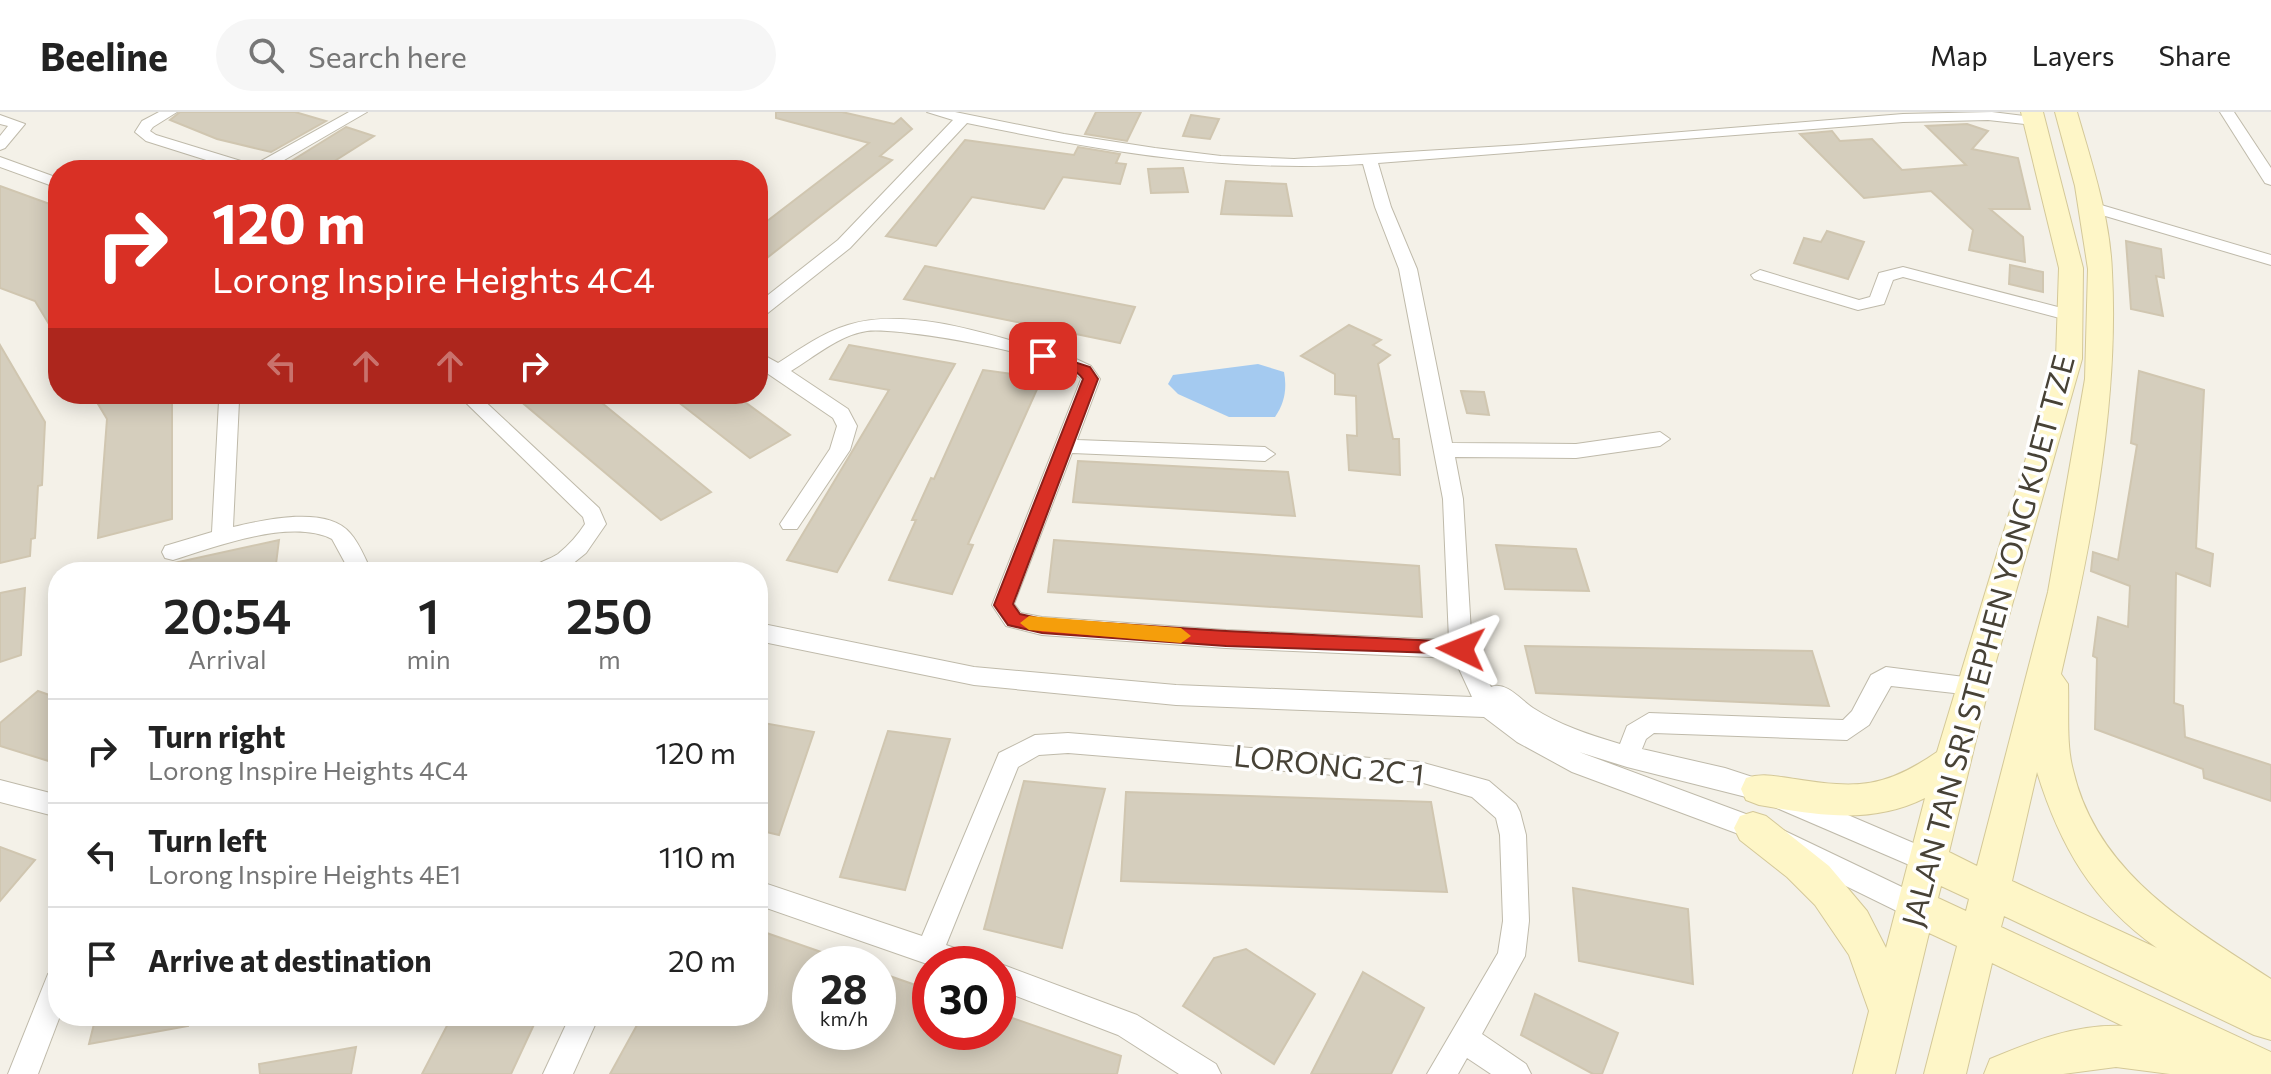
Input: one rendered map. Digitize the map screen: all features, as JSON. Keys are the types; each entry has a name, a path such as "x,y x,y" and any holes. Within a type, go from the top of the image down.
{"main road":[{"name":"JALAN TAN SRI STEPHEN YONG KUET TZE","path":"1945,1074 2064,592 2099,379 2100,269 2091,207 2066,112"},
{"name":"JALAN TAN SRI STEPHEN YONG KUET TZE","path":"1874,1074 1972,686 2069,359 2071,268 2034,117"},
{"path":"2059,215 2067,208 2091,207"},
{"path":"2049,657 2054,768 2070,819 2107,879 2166,932 2271,1003"},
{"path":"1759,789 1852,801 1893,796 1919,784 1953,761"},
{"path":"1753,828 1803,865 1838,903 1863,941 1890,1011"},
{"path":"1928,861 2271,1022"},
{"path":"1916,907 2270,1074"},
{"path":"2005,1074 2083,1048 2132,1048 2190,1057 2240,1074"}],"street":[{"path":"170,112 147,124 142,132 225,160"},
{"path":"273,160 360,112"},
{"path":"934,112 1064,139 1221,161 1294,164 1370,161 1855,116 2034,117"},
{"path":"2227,112 2271,180"},
{"path":"0,119 18,124 0,145"},
{"path":"768,304 844,244 962,120"},
{"path":"2246,138 2271,141"},
{"path":"1370,161 1383,207 1408,269 1444,450 1453,499 1461,649 1498,694 1501,708 1526,735 1581,765 1753,828 1916,907"},
{"path":"0,162 48,179"},
{"path":"2091,207 2271,260"},
{"path":"1760,275 1858,305 1878,300 1885,277 1903,272 2071,316"},
{"path":"778,371 837,336 864,326 896,324 1069,363 1084,370 1091,379 1003,605 1014,620 1042,626 1226,639 1461,649"},
{"path":"768,364 841,414 847,426 840,450 790,524"},
{"path":"222,536 229,404"},
{"path":"477,404 592,513 596,524 583,545 565,562"},
{"path":"1444,450 1576,451 1660,439"},
{"path":"1065,446 1265,454"},
{"path":"173,552 222,536 278,526 319,525 339,533 355,562"},
{"path":"768,634 974,676 1176,695 1501,708 1585,746 1759,789 1928,861"},
{"path":"1627,757 1636,733 1649,723 1847,730 1859,724 1876,683 1886,676 1972,686"},
{"name":"LORONG 2C 1","path":"932,946 1008,760 1035,745 1068,743 1420,772 1480,789 1507,812 1513,835 1516,921 1511,956 1442,1074"},
{"path":"0,791 48,803"},
{"path":"768,896 915,946"},
{"path":"1016,983 1127,1025 1206,1074"},
{"path":"23,1074 48,1009"},
{"path":"558,1074 580,1026"},
{"path":"1463,1038 1516,1074"}],"water":[{"path":"1258,364 1284,372 1284,395 1275,417 1229,417 1178,394 1168,384 1173,375"}],"building":[{"path":"180,112 295,112 326,121 271,152 217,139 170,120"},
{"path":"776,112 842,112 894,124 901,118 912,129 880,156 892,160 768,257 768,220 869,143 776,118"},
{"path":"1096,112 1141,112 1127,141 1085,134"},
{"path":"1191,115 1219,119 1210,139 1183,136"},
{"path":"1967,124 1988,131 1972,149 2018,158 2030,209 1990,209 2023,237 2025,262 1969,250 1973,230 1931,191 1864,198 1800,134 1832,131 1840,141 1872,139 1902,170 1966,165 1926,126"},
{"path":"346,127 374,136 336,160 293,160"},
{"path":"965,140 1074,155 1078,147 1120,154 1116,163 1126,164 1120,184 1063,177 1044,209 972,197 936,246 886,236"},
{"path":"1183,168 1188,192 1151,193 1148,169"},
{"path":"1226,181 1286,184 1292,216 1221,214"},
{"path":"0,186 48,203 48,322 35,301 0,288"},
{"path":"1827,231 1864,242 1848,279 1794,263 1804,238 1821,242"},
{"path":"2126,241 2161,249 2164,278 2156,276 2163,316 2131,309"},
{"path":"2010,265 2043,272 2043,292 2009,284"},
{"path":"925,266 1135,307 1120,343 904,299"},
{"path":"1349,325 1381,340 1373,345 1390,355 1378,364 1393,439 1399,439 1400,475 1349,470 1347,435 1357,436 1356,396 1335,394 1335,374 1301,356"},
{"path":"0,345 45,422 42,485 38,486 35,538 31,539 30,556 0,563"},
{"path":"849,345 955,364 837,572 787,560 889,390 830,379"},
{"path":"983,370 1042,378 968,544 973,545 952,594 889,580 916,520 912,520"},
{"path":"2139,371 2204,390 2196,548 2213,554 2210,586 2176,573 2174,703 2183,706 2185,737 2271,765 2271,801 2204,778 2203,769 2095,729 2097,658 2093,656 2098,617 2128,627 2130,586 2091,571 2093,552 2118,560 2137,445 2131,443"},
{"path":"1461,391 1484,392 1489,415 1467,413"},
{"path":"98,404 172,404 172,519 98,538 107,419"},
{"path":"524,404 603,404 711,492 661,520"},
{"path":"681,404 748,404 790,435 750,458"},
{"path":"1078,461 1288,472 1295,516 1073,502"},
{"path":"279,540 276,562 179,562"},
{"path":"1054,540 1419,566 1422,617 1048,592"},
{"path":"1496,545 1576,549 1589,591 1505,589"},
{"path":"25,588 21,655 0,662 0,593"},
{"path":"1525,646 1812,651 1829,706 1536,693"},
{"path":"38,691 48,694 48,761 0,746 0,723"},
{"path":"768,724 814,732 779,835 768,832"},
{"path":"888,731 950,739 905,890 840,877"},
{"path":"1024,781 1105,789 1062,948 984,929"},
{"path":"1126,792 1431,802 1447,892 1121,881"},
{"path":"0,847 35,860 0,901"},
{"path":"1573,888 1688,909 1693,984 1579,961"},
{"path":"768,933 804,946 792,946 792,1050 896,1050 896,978 912,984 912,1050 1016,1050 1016,1019 1121,1056 1117,1074 610,1074 636,1026 768,1026"},
{"path":"1246,949 1315,994 1274,1064 1183,1006 1214,958"},
{"path":"1363,972 1424,1008 1391,1074 1311,1074"},
{"path":"1535,994 1618,1033 1602,1074 1593,1074 1521,1035"},
{"path":"94,1026 188,1026 89,1044"},
{"path":"447,1026 533,1026 511,1074 422,1074"},
{"path":"356,1047 351,1074 260,1074 259,1064"}],"slow traffic":[{"path":"1029,623 1181,636"}],"route":[{"path":"1043,356 1084,370 1091,379 1003,605 1014,620 1042,626 1226,639 1461,649"}]}
